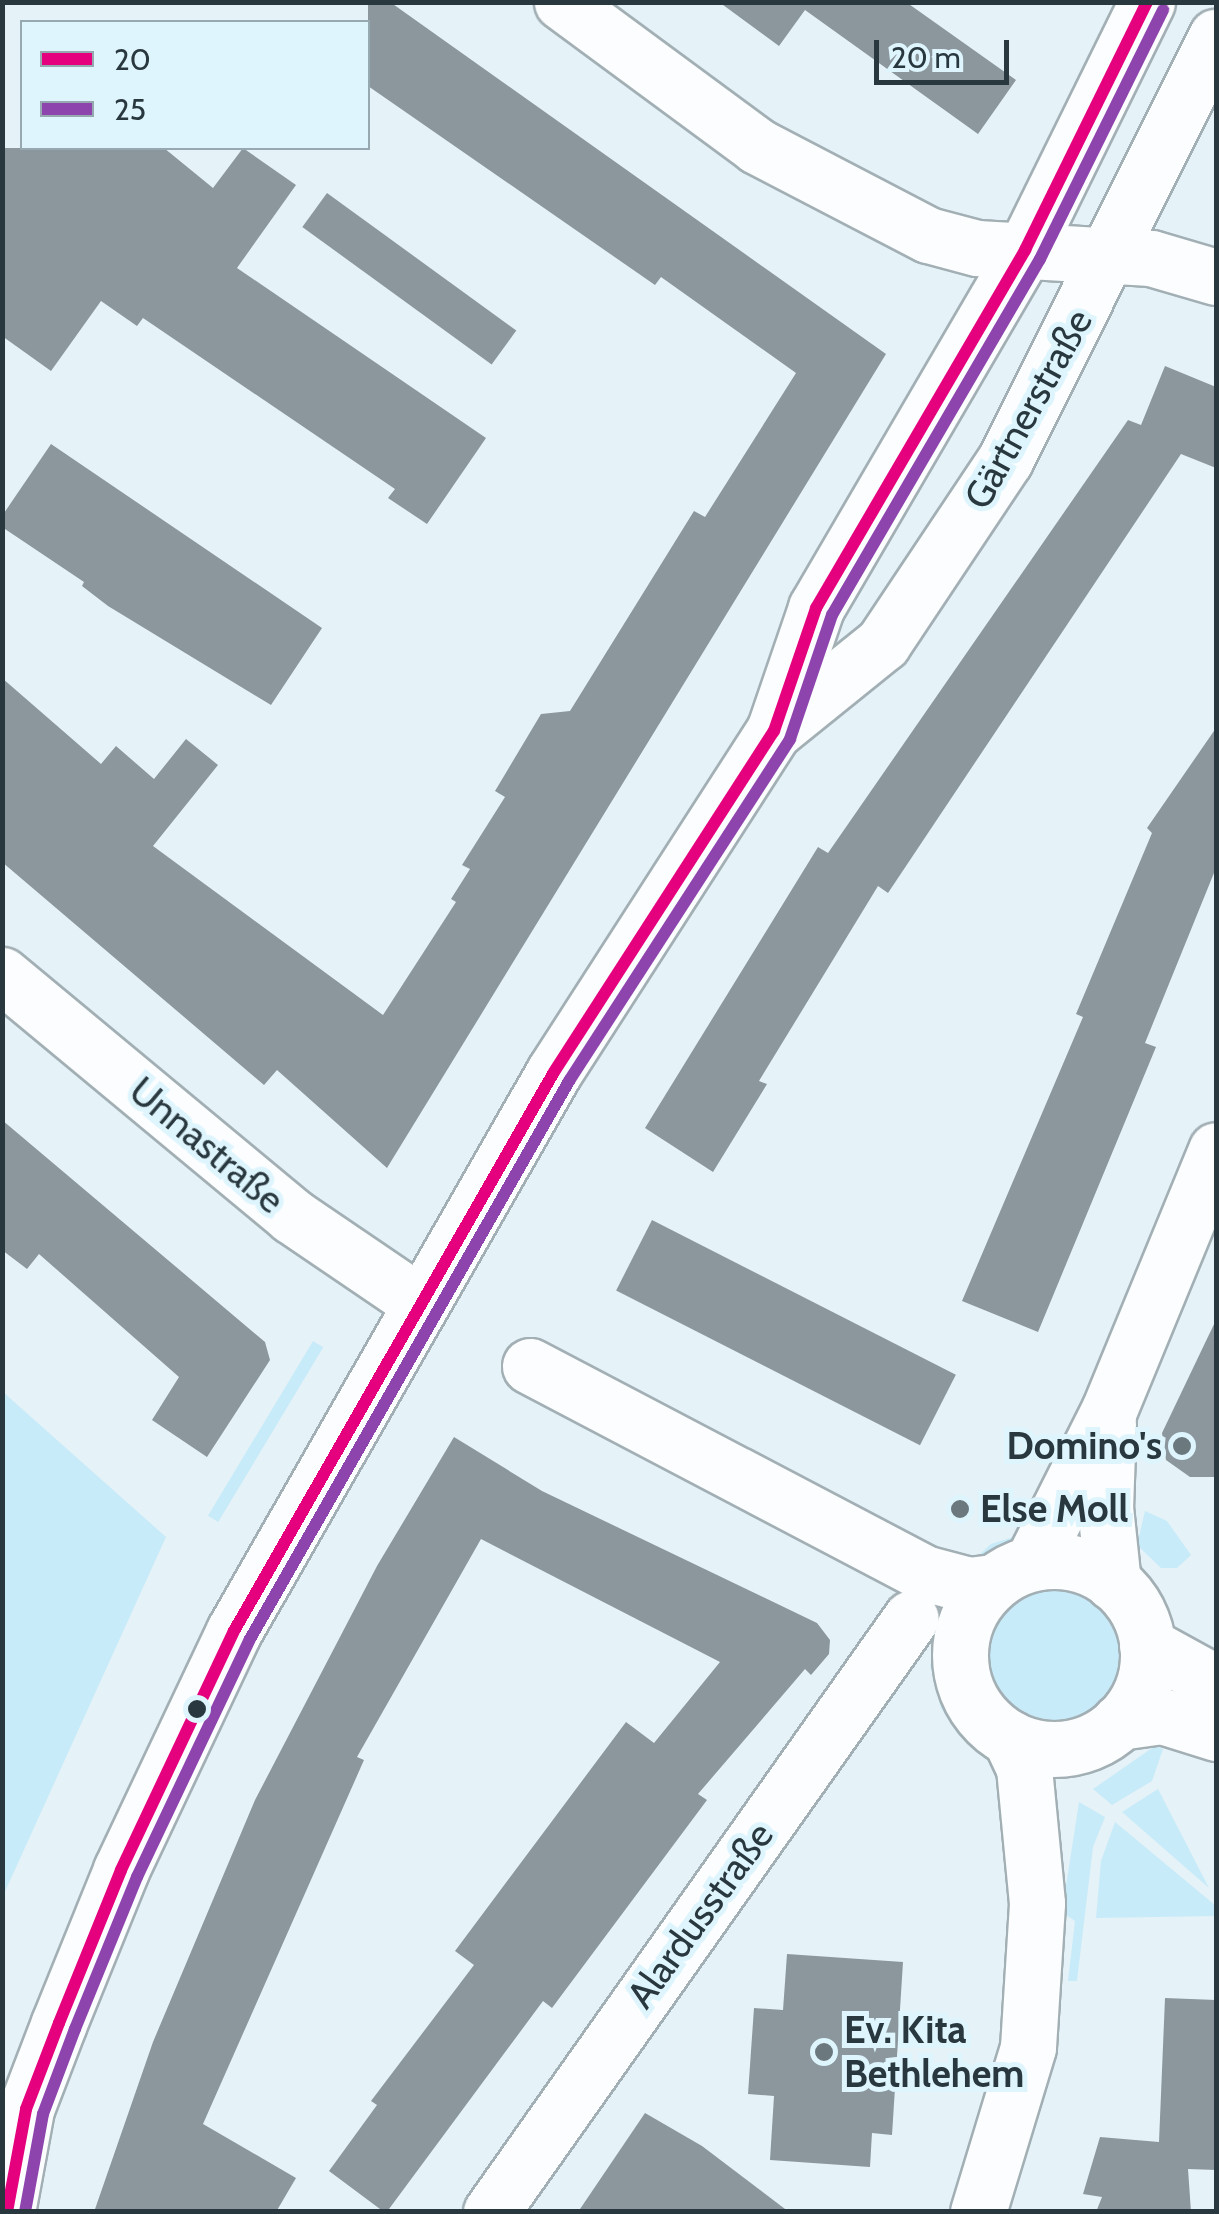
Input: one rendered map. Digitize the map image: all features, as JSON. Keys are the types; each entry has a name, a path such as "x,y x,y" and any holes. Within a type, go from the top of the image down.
{"street":[{"path":"562,2 758,146 828,187 928,235 977,248 1112,254 1216,277"},
{"name":"Gärtnerstraße","path":"7,2212 14,2127 121,1870 234,1632 554,1072 774,731 816,608 1025,250 1147,2"},
{"name":"Gärtnerstraße","path":"774,731 883,643 1005,460 1112,254 1216,37"},
{"name":"Unnastraße","path":"2,975 292,1216 420,1303"},
{"path":"960,1668 964,1627 1013,1572 1109,1410 1216,1150"},
{"path":"530,1366 873,1549 941,1580 1076,1563 1114,1583 1136,1608 1147,1645 1141,1689 1100,1733 1037,1903"},
{"path":"1109,1410 1105,1507 1114,1583"},
{"path":"873,1549 912,1618 960,1668 976,1708 1010,1738 1037,1748 1162,1716 1216,1733"},
{"name":"Alardusstraße","path":"490,2212 912,1618"},
{"path":"1147,1645 1216,1683"},
{"path":"978,2212 1028,2047 1037,1903 1024,1768 1010,1738"}],"shaded area":[{"path":"313,1341 323,1347 218,1522 208,1516"},
{"path":"3,1392 166,1537 3,1896"},
{"path":"1145,1511 1167,1521 1191,1555 1177,1568 1161,1568 1137,1545"},
{"path":"1032,1531 1019,1548 988,1565 966,1567 991,1544"},
{"path":"1055,1588 1080,1593 1102,1608 1117,1630 1122,1655 1117,1680 1102,1702 1080,1717 1055,1722 1030,1717 1008,1702 993,1680 988,1655 993,1630 1008,1608 1030,1593"},
{"path":"930,1664 945,1676 1002,1769 958,1734 941,1708"},
{"path":"1115,1743 1142,1744 1085,1775 1098,1755"},
{"path":"1155,1746 1163,1749 1152,1781 1112,1805 1093,1789"},
{"path":"1158,1789 1209,1888 1122,1812"},
{"path":"1079,1802 1105,1817 1093,1847 1077,1981 1068,1981 1075,1921 1062,1912"},
{"path":"1115,1822 1216,1906 1216,1916 1096,1918 1101,1861"}],"building":[{"path":"368,2 390,2 886,354 387,1168 277,1070 264,1085 2,862 2,678 101,764 116,746 154,779 186,739 218,765 153,846 383,1015 456,902 451,899 470,869 462,865 505,797 495,791 541,714 570,711 694,511 705,517 796,373 661,277 655,285 370,87"},
{"path":"719,2 906,2 1016,80 978,134 805,10 779,46"},
{"path":"2,148 166,150 213,188 242,150 246,150 296,185 237,268 486,438 427,524 388,498 395,489 143,318 137,326 101,301 51,371 2,336"},
{"path":"327,193 516,331 492,365 302,227"},
{"path":"1165,366 1216,387 1216,468 1181,454 888,893 878,886 759,1081 767,1084 713,1172 645,1128 818,847 828,853 1128,420 1141,425"},
{"path":"51,444 322,628 271,705 108,606 82,586 84,582 2,527 2,516"},
{"path":"1216,728 1216,868 1145,1043 1156,1047 1038,1332 962,1301 1083,1017 1076,1014 1152,833 1147,828"},
{"path":"2,1120 265,1342 270,1360 207,1457 152,1420 179,1377 39,1254 27,1269 2,1250"},
{"path":"652,1220 956,1375 920,1445 616,1290"},
{"path":"1216,1320 1216,1477 1190,1477 1166,1460 1162,1433"},
{"path":"454,1437 542,1491 817,1623 830,1640 829,1654 811,1675 805,1669 698,1794 707,1800 552,2008 543,2001 389,2209 380,2209 329,2171 377,2105 371,2101 474,1965 455,1951 626,1722 654,1743 720,1662 481,1539 357,1757 364,1760 203,2124 296,2178 276,2212 94,2212 153,2042 255,1800 377,1566"},
{"name":"Ev. Kita Bethlehem","path":"787,1954 903,1962 892,2135 872,2133 870,2167 770,2160 774,2096 748,2094 754,2008 783,2010"},
{"path":"1165,1998 1216,2000 1216,2170 1188,2169 1191,2212 1096,2212 1102,2197 1083,2194 1100,2137 1159,2142"},
{"path":"645,2113 702,2146 789,2212 578,2212"}],"transit line":[{"name":"20","path":"7,2212 26,2109 59,2023 121,1870 234,1631 554,1072 774,731 816,608 1025,250 1147,2"},
{"name":"25","path":"25,2212 43,2114 75,2029 137,1877 250,1639 569,1081 790,739 832,615 1040,259 1163,10"}],"place":[{"name":"Domino's","path":"1182,1446"},
{"name":"Else Moll","path":"960,1509"},
{"name":"Ev. Kita Bethlehem","path":"824,2052"}]}
